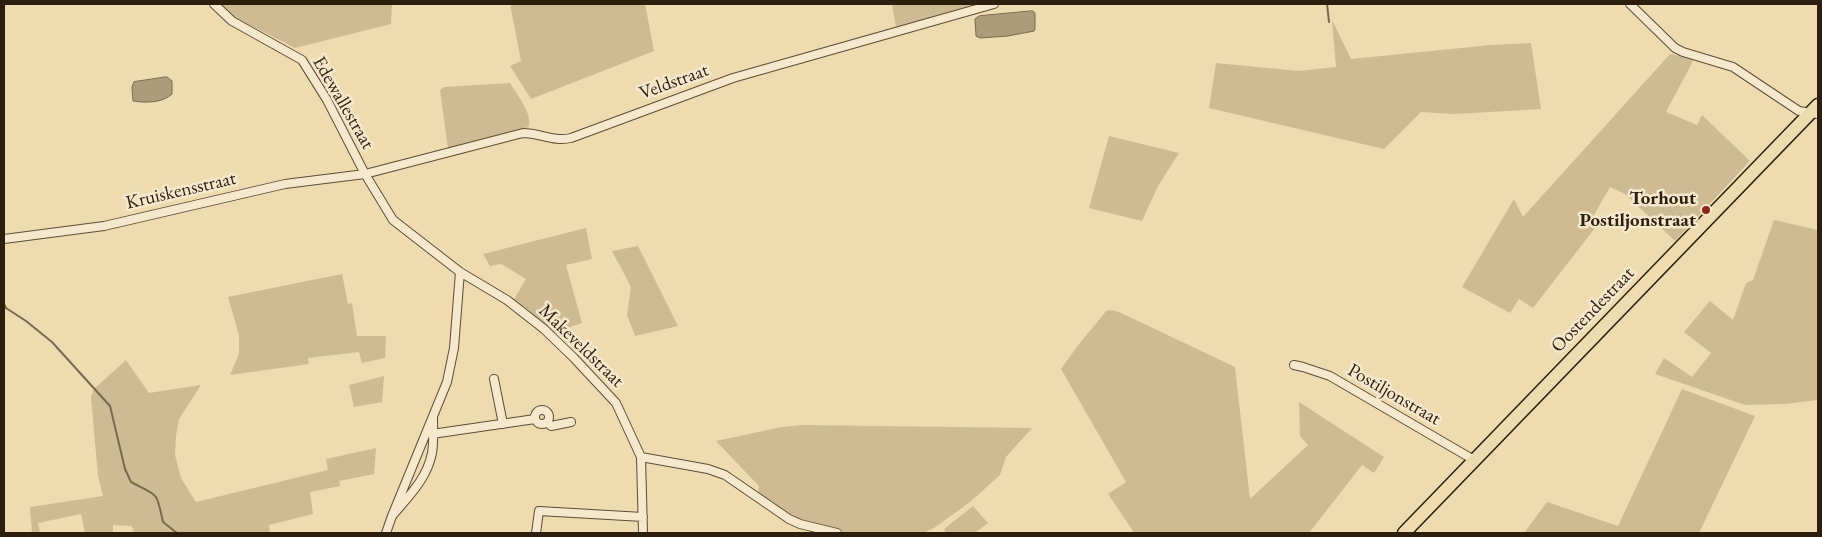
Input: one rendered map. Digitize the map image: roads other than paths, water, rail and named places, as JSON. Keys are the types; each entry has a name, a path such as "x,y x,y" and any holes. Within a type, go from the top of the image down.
{"main road":[{"name":"Oostendestraat","path":"1404,533 1815,111"}],"street":[{"name":"Edewallestraat","path":"214,4 232,21 302,60 327,100 365,174"},
{"name":"Veldstraat","path":"365,174 523,133 536,134 557,140 571,138 734,78 994,4"},
{"name":"Oostendestraat","path":"1630,4 1675,48 1733,67 1799,111 1815,111"},
{"name":"Kruiskensstraat","path":"4,239 104,226 285,184 365,174"},
{"name":"Makeveldstraat","path":"365,174 393,220 460,272 507,300 544,329 574,358 616,403 641,457"},
{"path":"386,533 447,382 454,348 460,272"},
{"name":"Postiljonstraat","path":"1294,365 1303,366 1330,376 1474,460"},
{"path":"494,380 503,424"},
{"path":"535,419 537,412 544,410 549,417 547,422"},
{"path":"392,516 425,474 432,450 433,417"},
{"path":"432,434 535,419 541,424 547,422"},
{"path":"547,422 551,426 571,422"},
{"path":"643,533 641,457 708,469 725,475 789,519 800,524 837,533"},
{"path":"536,533 539,512 643,517"}],"waterway":[{"path":"1327,4 1329,22"},
{"path":"4,304 6,308 52,342 110,406 125,469 131,482 155,496 163,522 177,533"}],"place":[{"name":"Torhout Postiljonstraat","path":"1706,210"}]}
